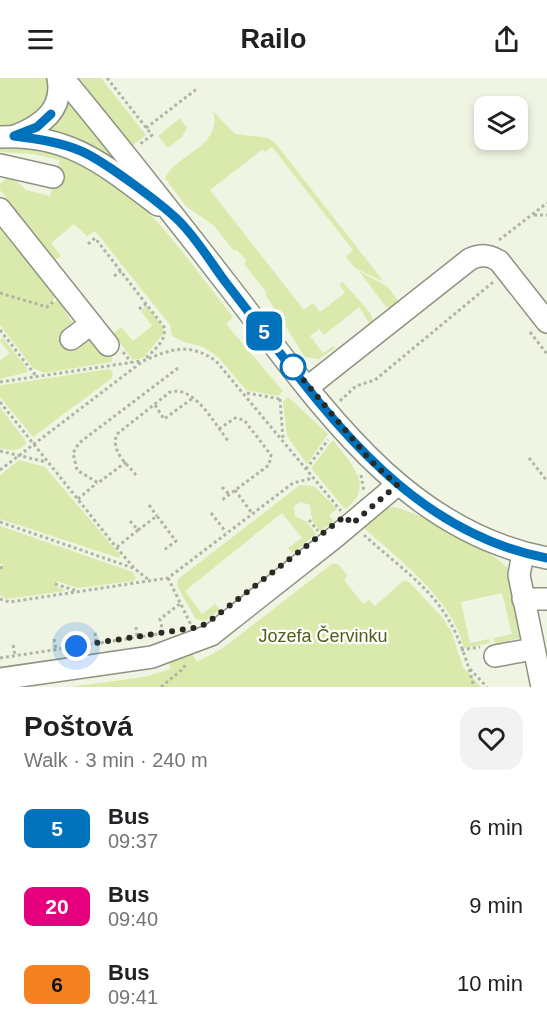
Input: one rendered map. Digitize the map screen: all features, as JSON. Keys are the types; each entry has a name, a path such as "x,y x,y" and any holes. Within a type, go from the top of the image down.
{"street":[{"path":"7,137 37,127 51,114 58,102 58,78"},
{"path":"63,78 178,220 308,387 371,461 397,485 438,515 471,533 523,553 547,558"},
{"path":"7,137 58,144 81,151 178,220"},
{"path":"0,165 53,177"},
{"path":"0,209 108,345"},
{"path":"308,387 470,258 489,255 499,261 547,322"},
{"path":"71,339 91,324"},
{"path":"0,679 152,657 198,642 211,635 352,524 397,485"},
{"path":"523,553 519,575 542,687"},
{"path":"524,599 547,599"},
{"path":"489,651 533,649"}],"path":[{"path":"107,78 152,135 136,147"},
{"path":"146,128 198,88"},
{"path":"489,255 493,245 547,203"},
{"path":"532,215 547,215"},
{"path":"114,276 121,271"},
{"path":"338,403 356,386 375,380 492,283 499,292"},
{"path":"0,293 47,307 66,292"},
{"path":"139,309 146,304"},
{"path":"526,327 547,354"},
{"path":"0,330 37,377"},
{"path":"0,470 143,361 164,352 182,348 195,349 206,354 216,361 245,393 352,524 430,595 446,616 469,668 474,687"},
{"path":"98,483 77,470 73,453 79,443 178,368"},
{"path":"136,475 115,448 114,442 117,434 177,390 187,392 194,398 229,442"},
{"path":"245,393 280,399"},
{"path":"280,399 287,393"},
{"path":"154,405 164,419 194,398"},
{"path":"280,399 283,440"},
{"path":"0,402 116,547 135,569 150,581"},
{"path":"219,429 235,418 244,420 271,455 269,465 222,500"},
{"path":"306,469 332,434"},
{"path":"0,452 48,463"},
{"path":"529,458 547,481"},
{"path":"78,499 126,462"},
{"path":"360,472 364,493"},
{"path":"0,599 10,602 168,578 251,512 293,483 313,478"},
{"path":"222,487 229,495"},
{"path":"235,490 251,512"},
{"path":"149,505 176,541 164,550"},
{"path":"211,513 226,532"},
{"path":"116,547 157,516"},
{"path":"129,520 138,530"},
{"path":"309,520 321,535"},
{"path":"0,522 135,569"},
{"path":"168,578 193,628"},
{"path":"56,584 79,591"},
{"path":"163,633 160,618 181,603"},
{"path":"183,630 200,626"},
{"path":"136,627 137,637"},
{"path":"0,658 173,632"},
{"path":"95,633 96,643"},
{"path":"54,639 56,649"},
{"path":"13,645 15,655"},
{"path":"461,650 489,651"},
{"path":"469,668 487,687"}],"green space":[{"path":"0,78 46,78 50,84 50,95 32,121 0,128"},
{"path":"79,78 101,78 146,135 132,146"},
{"path":"64,98 121,162 118,163 81,140 41,130"},
{"path":"213,111 235,134 268,138 276,144 384,282 355,268 346,257 353,250 272,147 265,152 263,149 210,190 304,310 313,303 320,312 345,293 339,284 343,282 371,314 373,321 371,326 359,307 324,335 319,329 310,336 323,353 333,346 335,348 319,359 305,357 265,294 266,292 244,264 247,261 236,249 234,251 214,226 186,206 165,178 171,169 206,141 212,133"},
{"path":"180,118 187,128 182,137 168,148 158,136"},
{"path":"13,145 56,154 86,165 116,183 134,199 170,237 233,317 226,324 283,391 278,396 246,390 218,357 203,347 172,336 170,325 95,231 87,236 74,224 51,243 61,256 55,260 0,190 0,184 5,179 13,178 26,190 50,196 60,160 33,154 0,152 0,146"},
{"path":"0,219 59,293 48,306 58,300 80,335 111,345 112,362 44,373 33,368 0,325"},
{"path":"359,271 388,287 400,304 393,308 386,307"},
{"path":"147,306 163,327 164,333 143,358 133,360 113,334 121,327 133,341 152,326 141,311"},
{"path":"2,337 28,372 0,379 0,361 10,353 0,341"},
{"path":"109,369 113,372 112,378 33,437 0,397 0,385"},
{"path":"288,397 328,434 307,464 287,436 283,402"},
{"path":"0,407 25,440 26,444 17,450 0,448"},
{"path":"333,440 353,466 360,484 354,501 345,509 311,468"},
{"path":"19,460 45,467 120,555 119,558 0,519 0,475"},
{"path":"300,485 314,486 337,509 329,515 334,521 320,531 312,520 310,505 301,502 294,506 295,516 307,522 316,534 293,553 288,548 302,538 282,513 185,591 202,614 215,604 220,610 204,621 196,619 177,586 178,579"},
{"path":"394,507 420,516 455,533 502,562 509,570 523,637 495,645 493,638 512,634 502,593 461,602 470,643 489,639 490,643 464,648 458,629 436,596 422,580 361,525 384,508"},
{"path":"0,526 133,572 136,578 134,581 77,588 57,581 55,586 66,591 6,599 0,595 0,569 4,564 0,564"},
{"name":"Jozefa Červinku","path":"333,563 339,565 348,576 344,580 363,604 369,600 375,606 403,581 409,582 442,617 452,633 463,667 481,687 69,687 144,677 170,669 169,659 191,652 197,662 223,648"}],"bus line":[{"name":"5","path":"51,114 37,127 14,136 38,139 81,151 99,161 178,220 328,411 371,461 397,485 438,515 471,533 495,544 547,558"}],"route":[{"path":"76,646 206,624 345,516 352,524 397,485 371,461 291,365 293,367"}]}
